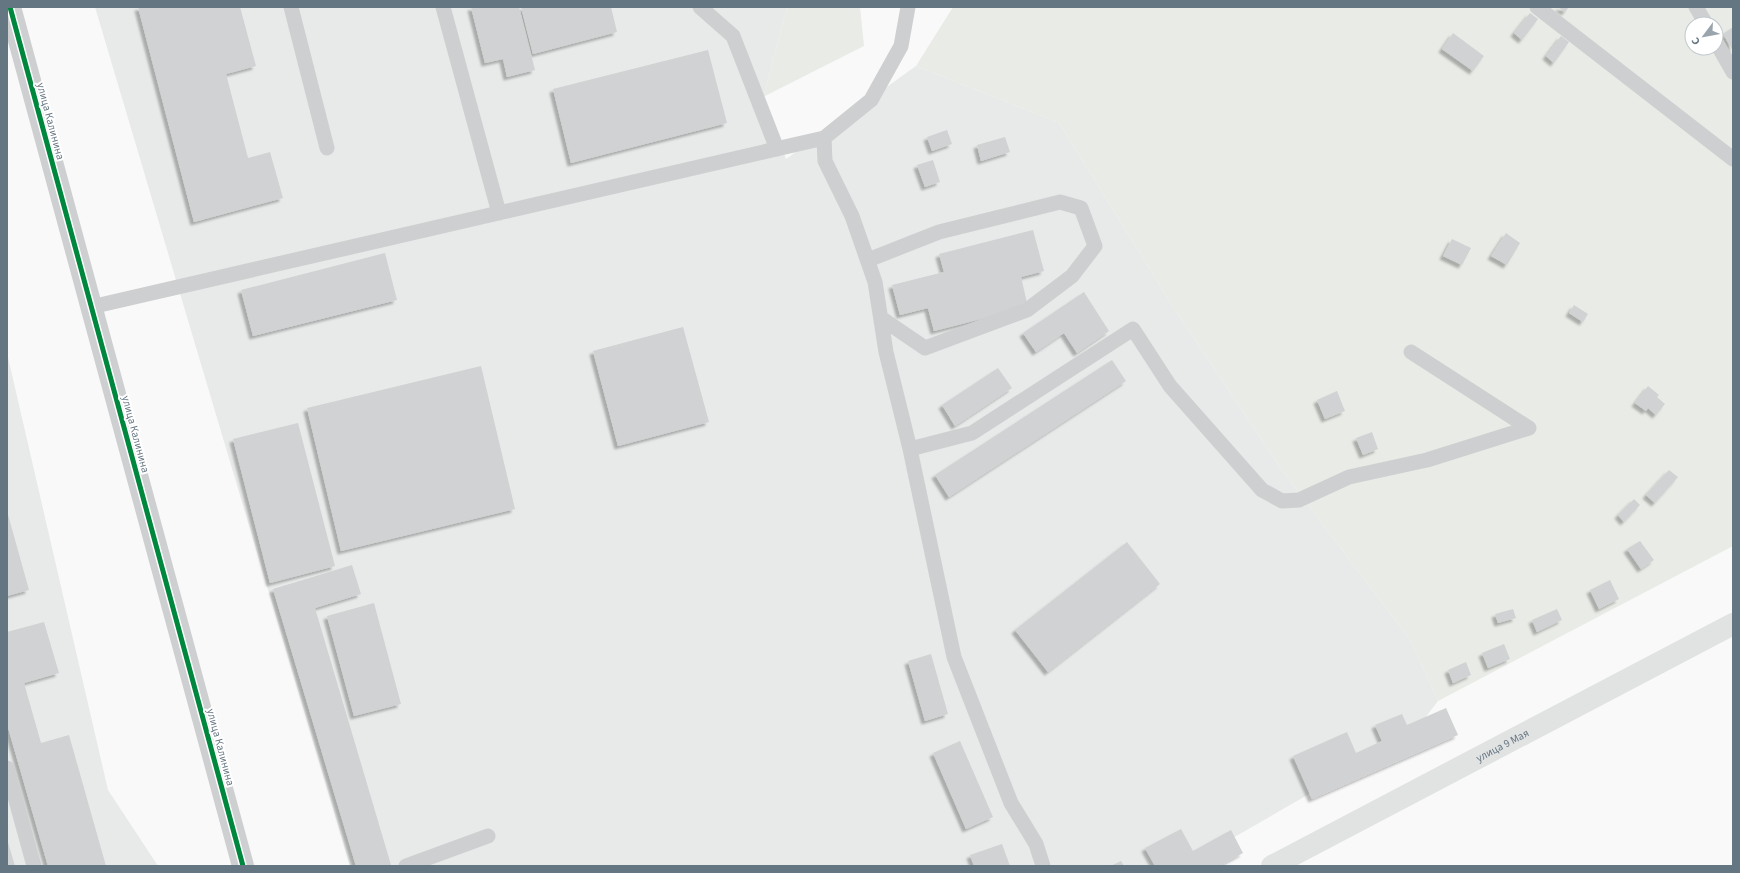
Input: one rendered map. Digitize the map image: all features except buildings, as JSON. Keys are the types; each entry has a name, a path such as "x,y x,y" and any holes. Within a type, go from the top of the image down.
{"main road":[{"name":"улица 9 Мая","path":"1272,866 1733,624"}],"street":[{"name":"улица Калинина","path":"10,7 243,866"}],"lane":[{"path":"291,7 327,148"},
{"path":"443,7 499,213"},
{"path":"700,7 733,36 777,149"},
{"path":"91,307 824,138 871,100 901,46 908,7"},
{"path":"1537,7 1733,159"},
{"path":"1696,7 1701,16"},
{"path":"1724,56 1733,72"},
{"path":"824,138 825,161 852,216 875,282 886,352 910,449 954,657 1011,803 1036,844 1043,866"},
{"path":"868,260 939,232 1060,202 1081,208 1095,246 1072,276 1027,310 925,348 881,318"},
{"path":"910,449 972,433 1134,329 1170,386 1262,490 1282,501 1299,500 1349,477 1427,460 1529,428 1411,352"},
{"path":"7,768 34,866"},
{"path":"406,866 488,836"}],"shaded area":[{"path":"95,7 787,7 763,97 786,159 916,66 1059,123 1175,310 1281,469 1410,640 1438,701 1412,735 1184,866 350,866"},
{"path":"787,7 860,7 864,46 763,97"},
{"path":"953,7 1733,7 1733,546 1438,701 1410,640 1281,469 1175,310 1059,123 916,66"},
{"path":"7,353 108,790 158,866 7,866"}],"cycle path":[{"path":"10,7 243,866"}]}
